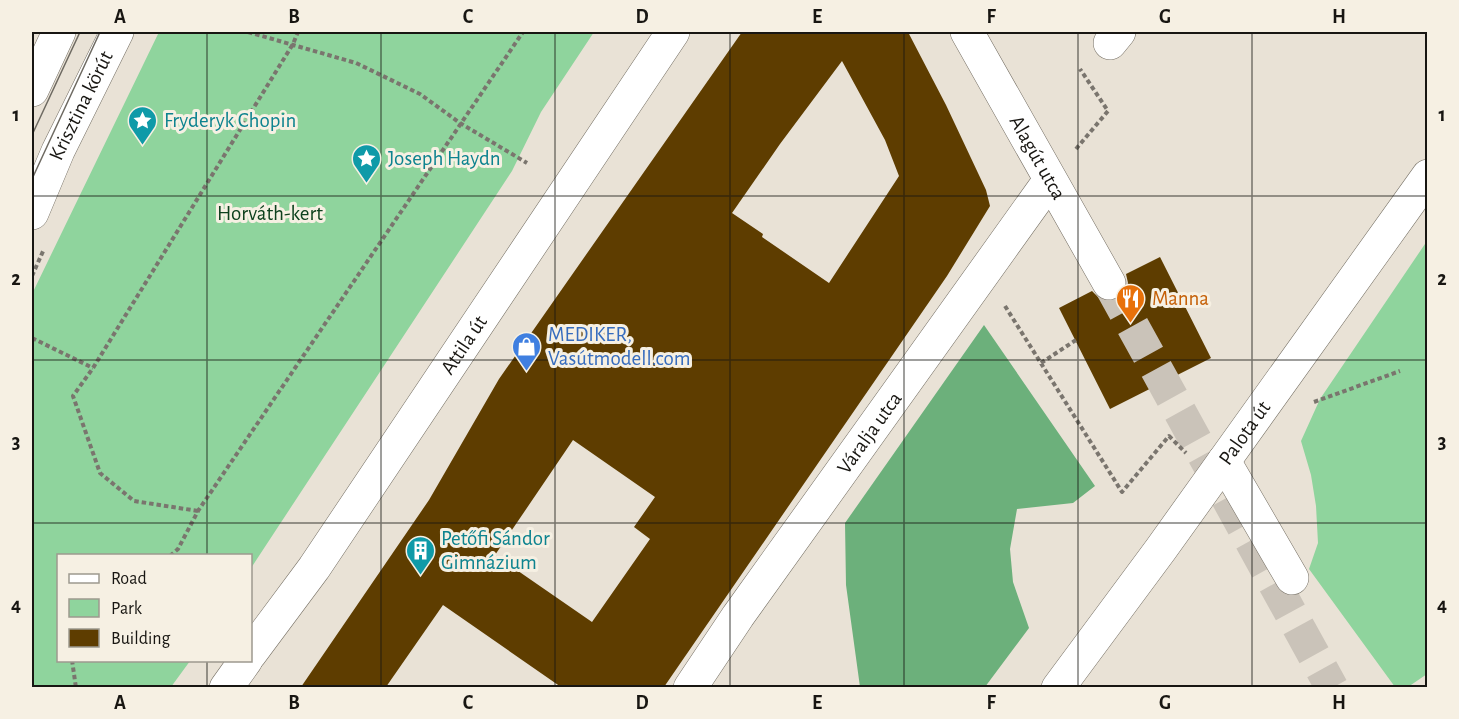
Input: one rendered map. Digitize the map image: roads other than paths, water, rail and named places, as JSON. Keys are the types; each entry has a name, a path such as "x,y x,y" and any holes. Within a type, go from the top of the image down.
{"street":[{"path":"32,90 59,32"},
{"name":"Krisztina körút","path":"32,213 58,151 117,32"},
{"name":"Attila út","path":"252,651 314,568 673,32"},
{"name":"Alagút utca","path":"967,32 1109,283"},
{"name":"Palota út","path":"1058,687 1161,549 1428,176"},
{"name":"Váralja utca","path":"690,687 744,607 1050,180"},
{"path":"1224,461 1292,578"},
{"path":"226,687 245,662"}],"tunnel":[{"path":"1109,283 1332,688"}],"tram line":[{"path":"32,135 80,32"},
{"path":"32,179 100,32"}],"place":[{"name":"Fryderyk Chopin","path":"143,146"},
{"name":"Joseph Haydn","path":"367,184"},
{"name":"Manna","path":"1131,324"},
{"name":"MEDIKER, Vasútmodell.com","path":"527,372"},
{"name":"Petőfi Sándor Gimnázium","path":"420,576"}],"park label":[{"name":"Horváth-kert","path":"270,213"}]}
